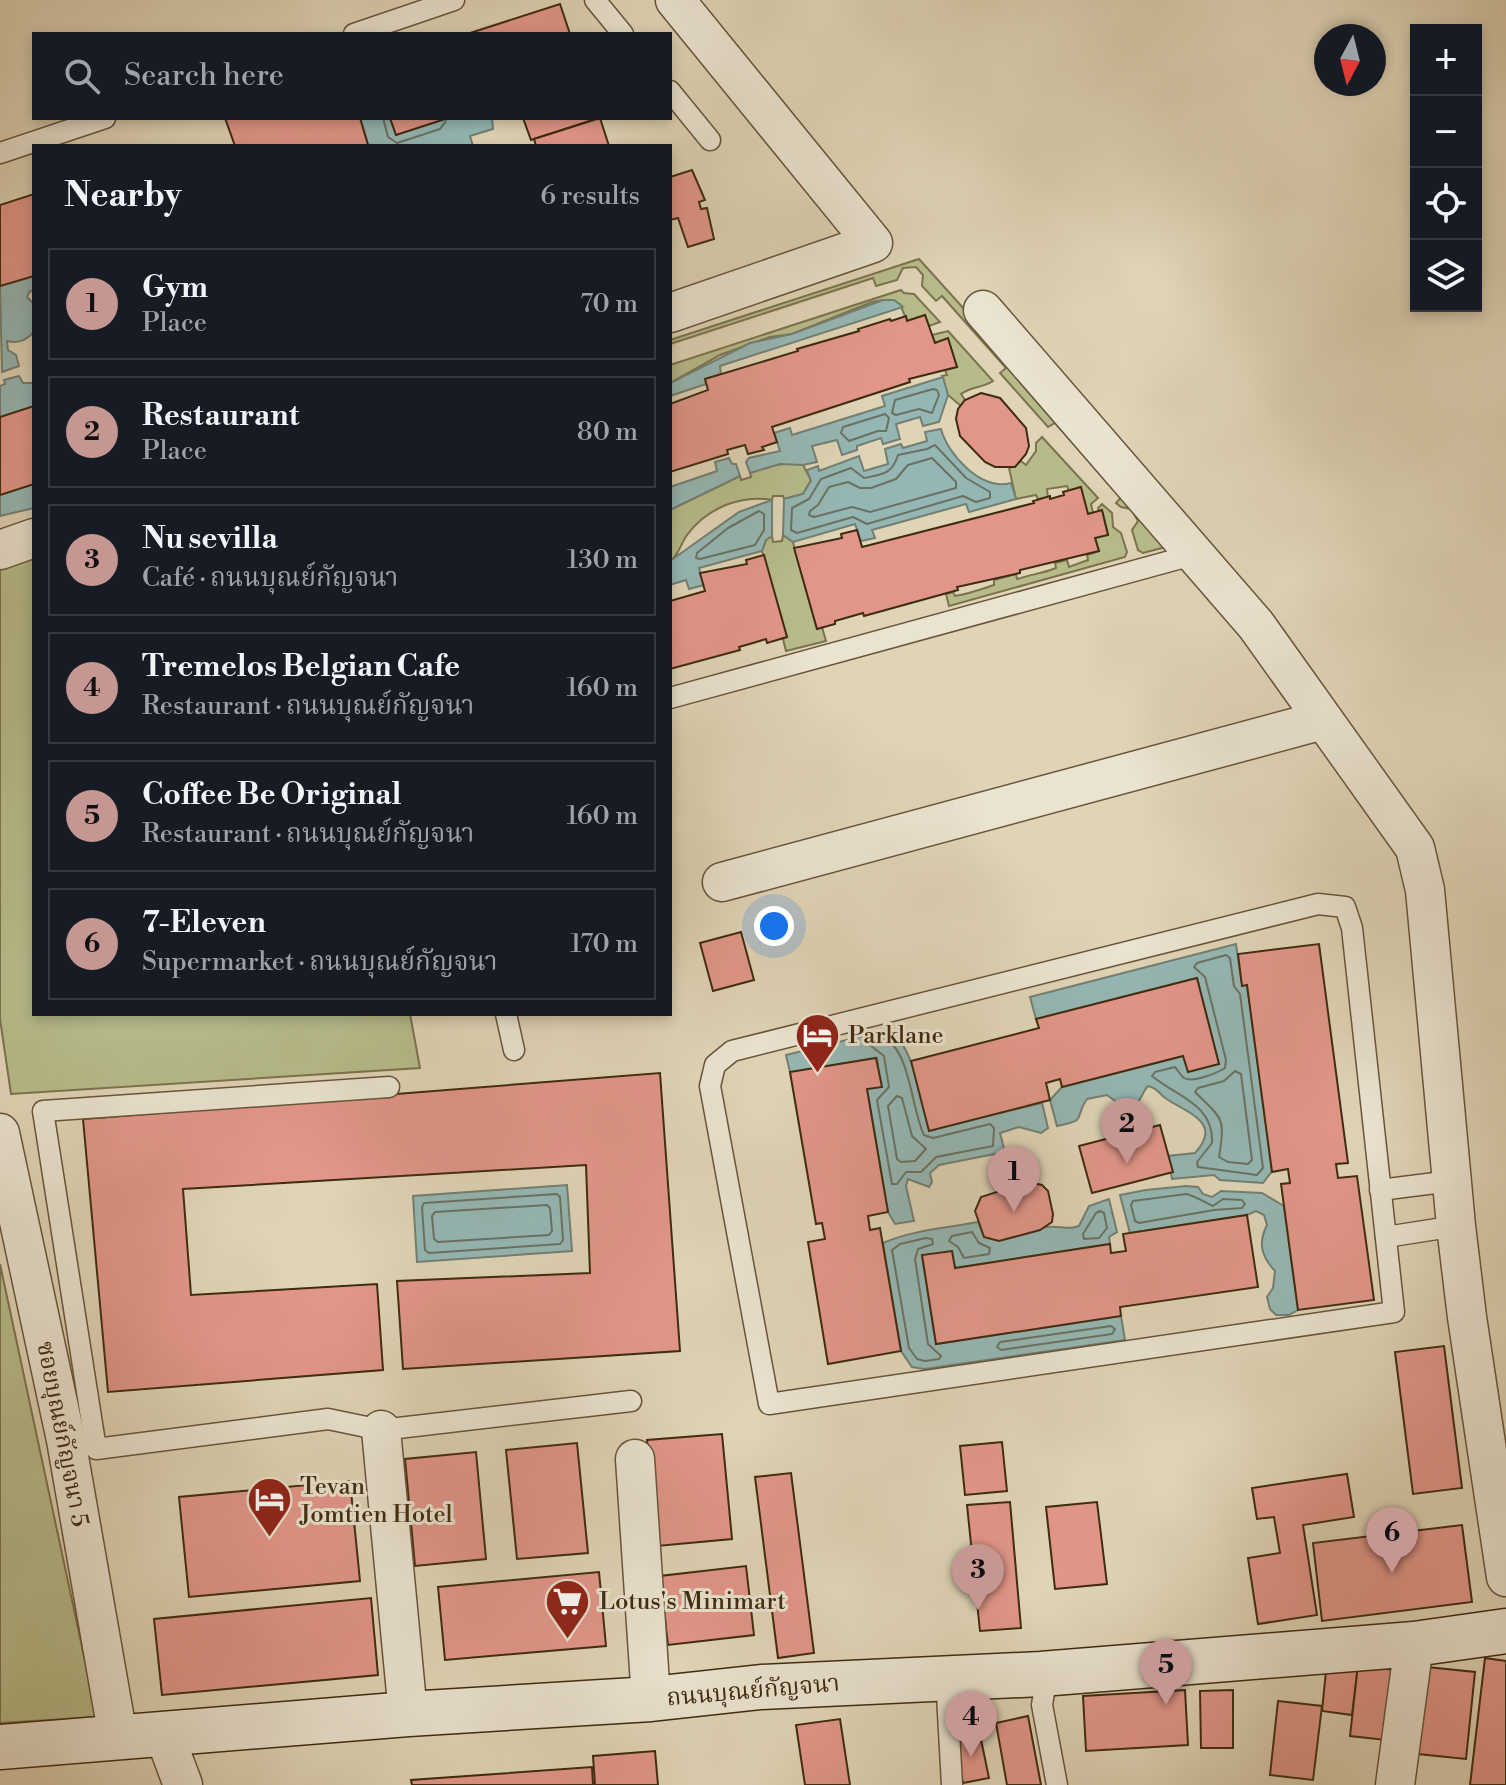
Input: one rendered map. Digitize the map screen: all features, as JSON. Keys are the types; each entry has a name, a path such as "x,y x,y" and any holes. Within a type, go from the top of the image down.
{"street":[{"path":"672,312 873,243 675,0"},
{"path":"983,310 1256,625 1415,848 1425,890 1451,1181 1467,1317 1506,1577"},
{"path":"0,550 32,539"},
{"path":"722,882 1323,720"},
{"name":"ซอยบุณย์กัญจนา 5","path":"1,1150 66,1440 118,1737"},
{"path":"381,1430 408,1714"},
{"path":"635,1459 651,1699"},
{"name":"ถนนบุณย์กัญจนา","path":"0,1747 408,1714 651,1699 761,1687 1047,1674 1414,1644 1506,1631"},
{"path":"1395,1785 1414,1644"},
{"path":"164,1734 183,1785"}],"lane":[{"path":"360,32 454,0"},
{"path":"595,0 621,32"},
{"path":"672,93 710,140"},
{"path":"0,153 99,120"},
{"path":"672,697 1196,554"},
{"path":"1318,904 1345,907 1352,928 1386,1237 1394,1312 769,1404 710,1086 715,1065 732,1051 1318,904"},
{"path":"506,1016 514,1050"},
{"path":"389,1087 43,1111 96,1449 328,1419 381,1430 631,1401"},
{"path":"1380,1190 1451,1181"},
{"path":"1386,1237 1456,1226"},
{"path":"1047,1674 1042,1705 1057,1785"},
{"path":"946,1677 952,1785"}],"green space":[{"path":"919,259 1168,535 1167,544 1143,553 1138,550 1132,530 1138,521 1131,509 1116,503 1122,496 1055,423 1048,427 1000,373 1006,368 942,296 936,301 922,286 923,275 916,267 903,268 897,280 876,286 873,278 672,343 672,339"},
{"path":"901,290 914,294 940,322 929,326 925,315 907,321 900,304 883,300 792,334 770,337 720,355 672,382 672,364"},
{"path":"948,331 993,381 961,394 965,400 961,406 948,395 942,376 947,375 945,370 957,367 948,339 935,343 932,335"},
{"path":"1042,437 1098,498 1091,504 1093,513 1088,514 1080,487 1069,491 1067,486 1047,489 1048,497 1038,499 1036,495 1016,499 1009,468 1021,461 1026,465"},
{"path":"803,465 811,480 803,494 784,499 783,496 773,496 772,500 748,499 714,511 695,526 672,559 672,509 740,476 741,480 751,477 750,473 769,466"},
{"path":"1102,504 1112,513 1113,527 1121,533 1127,552 1125,557 949,606 946,594 970,593 994,585 994,580 1016,574 1017,579 1047,571 1056,568 1055,563 1067,560 1069,567 1088,560 1087,555 1099,551 1095,538 1108,534 1102,511 1098,508"},
{"path":"783,535 793,542 817,629 822,627 826,641 786,651 783,639 787,637 762,551 766,540 772,536 773,542 782,541"},
{"path":"32,559 32,1016 410,1016 420,1068 11,1094 0,1019 0,569"},
{"path":"0,1264 97,1717 0,1723"}],"water":[{"path":"361,120 391,120 396,135 442,120 492,120 493,129 470,136 472,144 368,144"},
{"path":"32,277 32,292 27,297 32,302 32,334 22,341 7,341 8,350 16,355 19,366 2,372 0,286"},
{"path":"883,300 894,300 903,307 720,366 721,374 705,379 706,384 672,395 672,382 750,343 792,334"},
{"path":"19,376 23,383 32,383 32,407 0,417 0,386 5,384 4,380"},
{"path":"943,377 948,395 939,422 923,426 920,417 896,424 900,439 883,444 881,438 842,455 837,440 812,446 817,462 780,464 750,473 746,462 749,458 780,451 774,433 790,428 792,435 885,406 882,396"},
{"path":"941,429 951,450 967,469 988,482 1011,483 1016,499 969,512 966,504 872,530 875,538 861,541 855,524 793,542 783,535 784,499 803,494 811,481 807,470 818,466 819,471 859,456 864,471 888,464 885,449 927,441 925,432"},
{"path":"729,458 732,464 736,464 740,476 672,509 672,486 717,471 715,462"},
{"path":"32,485 32,508 0,516 0,495"},
{"path":"772,500 772,536 766,540 762,551 699,568 704,585 689,589 686,580 672,584 672,560 739,512"},
{"path":"1236,944 1242,985 1247,985 1272,1171 1263,1183 1220,1180 1214,1175 1172,1179 1168,1156 1195,1153 1203,1142 1203,1125 1148,1086 1137,1103 1130,1106 1122,1105 1107,1095 1087,1099 1077,1120 1057,1126 1050,1100 1062,1087 1183,1056 1219,1064 1197,978 1036,1019 1030,997"},
{"path":"887,1030 896,1036 910,1060 930,1130 1042,1103 1048,1128 1041,1133 1019,1127 1000,1133 1005,1152 939,1165 930,1173 932,1182 929,1187 908,1179 906,1186 914,1221 895,1224 888,1212 867,1089 881,1087 877,1058 790,1072 786,1055"},
{"path":"567,1185 572,1251 417,1262 413,1196"},
{"path":"1198,1187 1203,1194 1212,1197 1221,1191 1262,1193 1284,1206 1298,1310 1289,1315 1276,1315 1270,1309 1267,1297 1273,1288 1275,1271 1262,1249 1267,1225 1264,1215 1256,1211 1130,1233 1120,1195"},
{"path":"1109,1199 1117,1232 1109,1237 1110,1244 955,1268 952,1251 922,1256 936,1344 1121,1316 1125,1340 924,1369 912,1367 901,1351 883,1243 918,1232 978,1222 984,1237 992,1239 1008,1238 1047,1227 1075,1227 1079,1226 1089,1206"}],"building":[{"path":"560,4 569,32 473,32"},
{"path":"226,120 361,120 368,144 234,144"},
{"path":"391,120 442,120 396,135"},
{"path":"524,120 593,120 531,140"},
{"path":"601,120 608,144 535,144 534,139"},
{"path":"692,170 705,200 699,202 701,209 707,208 714,239 688,247 678,218 672,220 672,176"},
{"path":"32,195 32,277 0,286 0,205"},
{"path":"925,315 935,343 948,338 957,367 909,379 910,382 772,427 777,442 762,447 764,450 748,454 745,445 727,450 728,454 672,471 672,403 708,390 705,379 890,319 906,316 907,321"},
{"path":"981,393 1000,398 1026,428 1029,446 1015,467 995,467 985,462 960,436 956,419 958,409 965,400"},
{"path":"32,407 32,485 0,495 0,417"},
{"path":"1081,487 1088,514 1102,510 1108,535 1095,538 1099,551 957,587 958,590 864,616 863,613 817,629 794,548 842,538 841,534 857,530 862,547 1034,503 1050,496 1050,499"},
{"path":"764,555 787,637 767,643 766,639 739,647 740,650 672,668 672,600 705,591 700,573 747,564 746,560"},
{"path":"741,932 754,980 713,991 700,943"},
{"path":"1319,944 1348,1163 1336,1164 1338,1178 1357,1176 1374,1300 1298,1310 1281,1184 1290,1183 1288,1169 1272,1172 1247,985 1242,986 1238,954"},
{"path":"1197,978 1219,1064 1188,1072 1183,1056 1062,1087 1060,1079 1046,1083 1050,1100 929,1131 911,1061 1039,1028 1036,1019"},
{"path":"876,1058 882,1087 867,1089 888,1212 868,1216 870,1230 880,1228 901,1351 828,1364 808,1242 825,1239 822,1223 816,1224 790,1072"},
{"path":"660,1073 680,1351 403,1369 397,1281 590,1273 586,1165 183,1189 191,1295 377,1284 383,1370 108,1392 83,1119"},
{"path":"1160,1125 1173,1172 1092,1193 1079,1146"},
{"path":"1028,1182 1042,1185 1048,1191 1052,1222 1040,1230 999,1241 984,1237 975,1211 981,1197"},
{"path":"1247,1215 1258,1287 1120,1307 1121,1316 936,1344 922,1255 952,1251 955,1268 1110,1244 1111,1253 1126,1251 1123,1234"},
{"path":"1444,1346 1462,1488 1413,1494 1395,1352"},
{"path":"722,1434 732,1539 657,1546 647,1440"},
{"path":"1002,1442 1007,1491 965,1495 960,1446"},
{"path":"577,1443 588,1553 517,1559 506,1450"},
{"path":"476,1452 486,1559 415,1566 405,1459"},
{"path":"791,1473 814,1653 778,1658 755,1477"},
{"path":"1347,1474 1354,1517 1303,1525 1317,1615 1258,1624 1248,1558 1280,1553 1274,1517 1257,1519 1252,1488"},
{"name":"Tevan Jomtien Hotel","path":"350,1481 360,1581 189,1597 179,1497"},
{"path":"1010,1502 1021,1628 980,1631 967,1505"},
{"path":"1097,1502 1107,1584 1055,1589 1046,1507"},
{"path":"1462,1525 1472,1602 1322,1621 1313,1543"},
{"path":"746,1566 754,1635 668,1645 660,1576"},
{"path":"599,1572 606,1646 445,1660 438,1587"},
{"path":"371,1598 378,1675 162,1695 154,1619"},
{"path":"1485,1658 1506,1661 1506,1785 1470,1785"},
{"path":"1327,1661 1358,1665 1352,1715 1322,1711"},
{"path":"1358,1665 1394,1670 1386,1740 1350,1736"},
{"path":"1417,1666 1475,1672 1466,1759 1408,1753"},
{"path":"1185,1690 1188,1745 1086,1751 1083,1696"},
{"path":"1233,1690 1233,1748 1201,1748 1200,1691"},
{"path":"1278,1701 1322,1706 1313,1780 1270,1775"},
{"path":"1028,1716 1041,1785 1007,1785 996,1723"},
{"path":"840,1719 850,1785 805,1785 796,1725"},
{"path":"979,1730 989,1778 963,1783 952,1736"},
{"path":"655,1751 658,1785 595,1785 593,1756"},
{"path":"592,1767 593,1785 412,1785 411,1780"}],"place":[{"name":"Parklane","path":"817,1074"},
{"name":"Restaurant","path":"1127,1164"},
{"name":"Gym","path":"1014,1212"},
{"name":"Tevan Jomtien Hotel","path":"269,1539"},
{"name":"7-Eleven","path":"1392,1573"},
{"name":"Nu sevilla","path":"978,1610"},
{"name":"Lotus's Minimart","path":"568,1640"},
{"name":"Coffee Be Original","path":"1166,1705"},
{"name":"Tremelos Belgian Cafe","path":"971,1757"}]}
